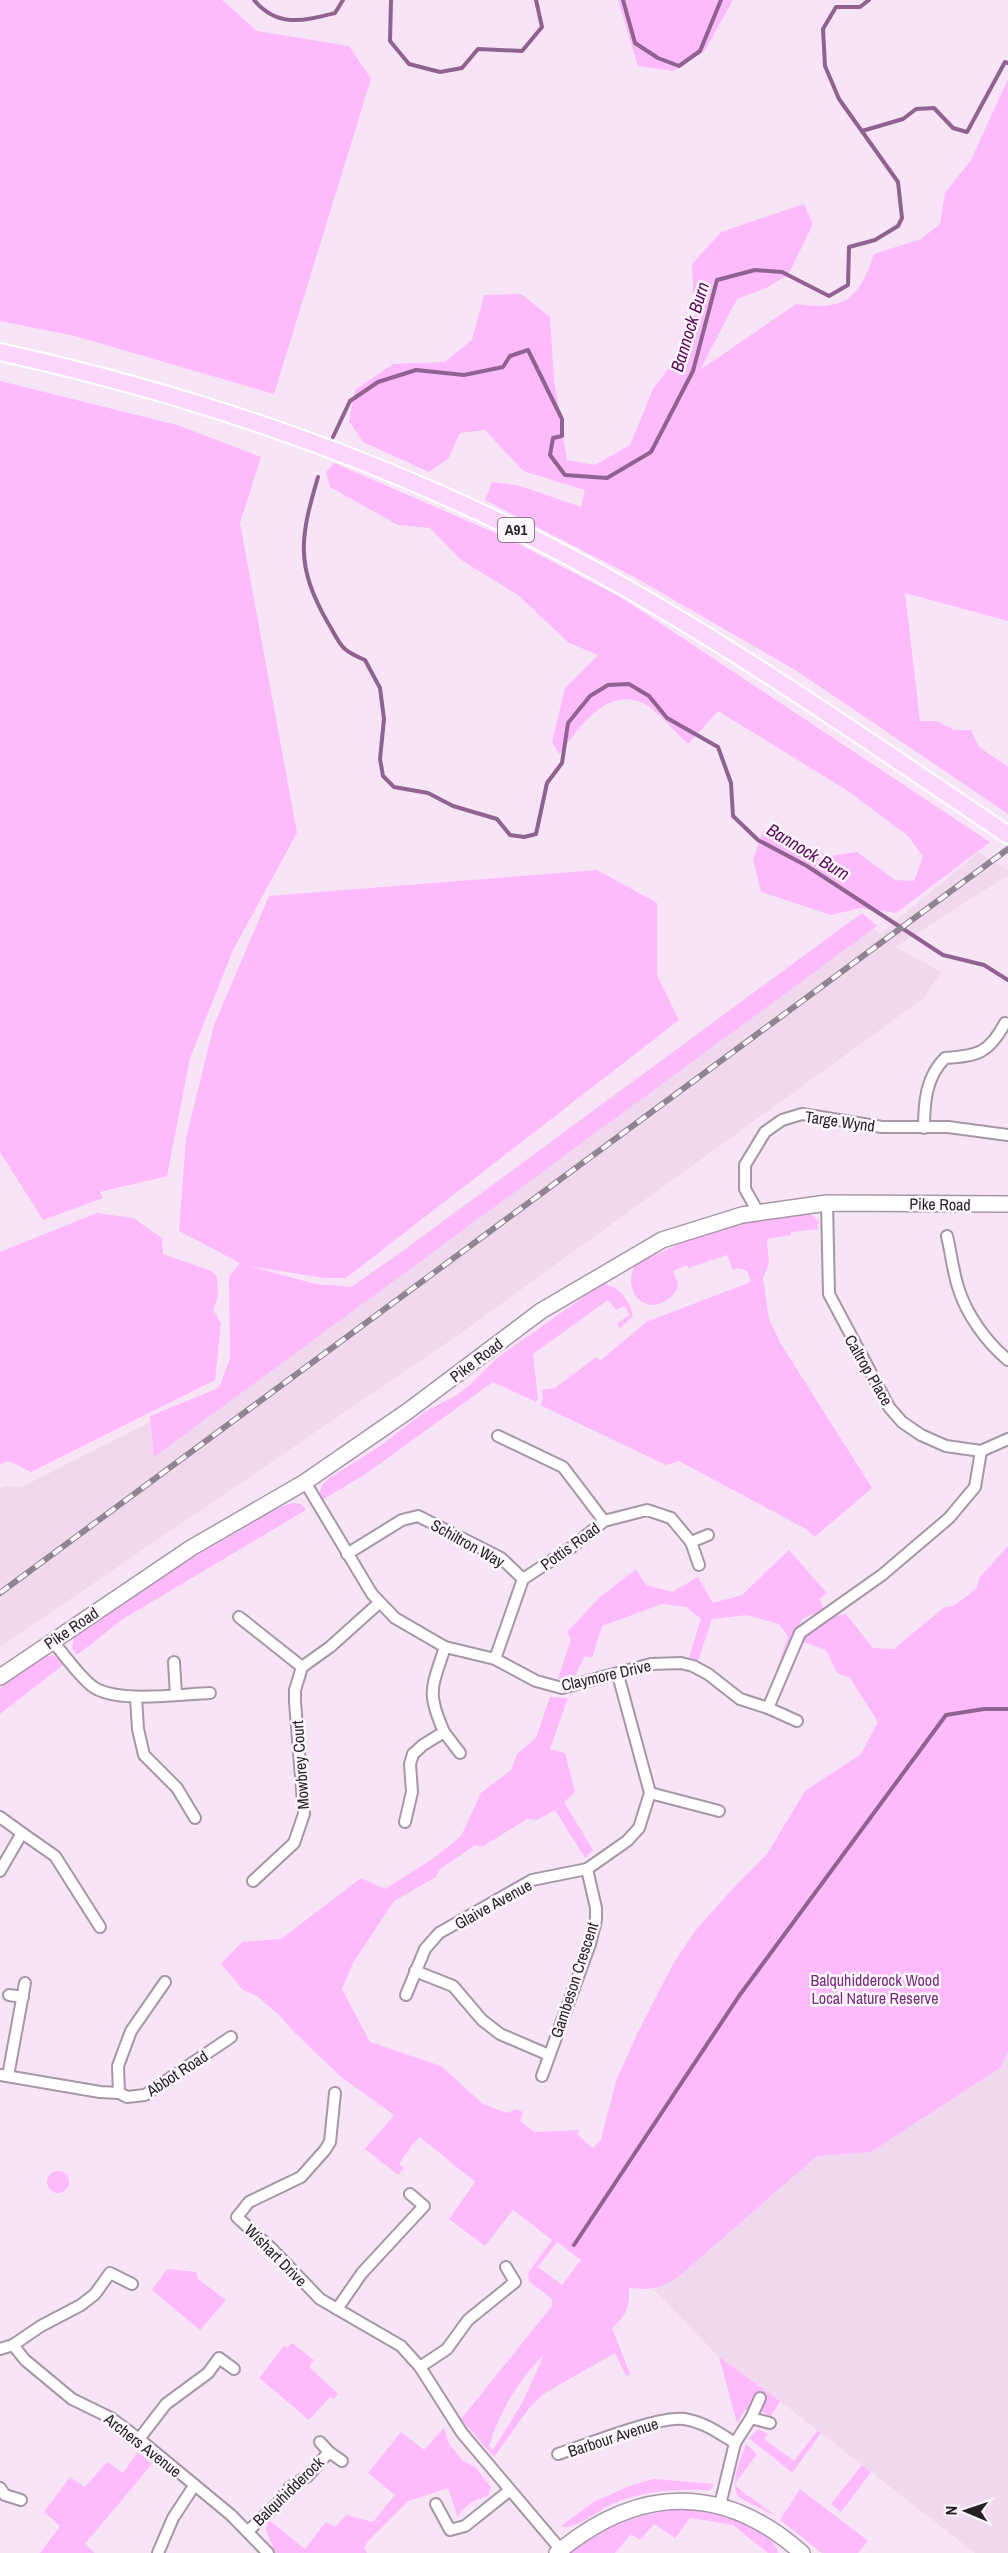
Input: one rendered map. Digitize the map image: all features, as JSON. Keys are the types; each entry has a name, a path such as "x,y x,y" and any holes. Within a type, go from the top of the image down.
{"main road":[{"name":"A91","path":"0,352 104,375 207,405 312,440 393,472 523,533 626,588 787,686 1008,835"}],"street":[{"path":"924,1128 924,1104 934,1070 945,1058 968,1057 983,1052 995,1041 1005,1023"},
{"name":"Targe Wynd","path":"758,1212 745,1189 745,1165 765,1132 782,1120 802,1114 882,1127 948,1127 1008,1135"},
{"name":"Pike Road","path":"0,1677 191,1548 305,1482 408,1411 550,1305 662,1240 742,1215 827,1203 1008,1204"},
{"name":"Caltrop Place","path":"827,1203 829,1294 889,1407 902,1422 921,1435 946,1446 981,1451"},
{"path":"947,1236 957,1287 966,1308 998,1351 1008,1360"},
{"path":"498,1436 563,1467 604,1521"},
{"path":"768,1708 800,1633 882,1575 949,1518 975,1487 981,1451 1008,1439"},
{"name":"Claymore Drive","path":"305,1482 346,1554 379,1603 395,1618 445,1647 495,1659 536,1681 562,1688 618,1675 651,1664 693,1665 724,1684 740,1699 797,1721"},
{"name":"Pottis Road","path":"495,1659 523,1579 572,1547 604,1521 647,1510 671,1518 691,1542 699,1565"},
{"name":"Schiltron Way","path":"346,1554 402,1520 417,1516 501,1558 523,1579"},
{"path":"691,1542 708,1535"},
{"path":"239,1617 302,1667 330,1647 379,1603"},
{"path":"52,1641 92,1686 107,1694 136,1697 210,1693"},
{"path":"445,1647 431,1691 432,1706 444,1732 460,1753"},
{"path":"174,1662 176,1695"},
{"name":"Mowbrey Court","path":"253,1881 294,1843 304,1814 295,1702 297,1679 302,1667"},
{"path":"618,1675 650,1793 719,1811"},
{"path":"136,1697 138,1729 144,1755 177,1788 195,1818"},
{"path":"405,1822 412,1792 410,1764 413,1754 423,1744 444,1732"},
{"name":"Glaive Avenue","path":"406,1995 425,1949 439,1933 532,1880 587,1869 627,1841 639,1828 650,1793"},
{"path":"0,1817 55,1856 100,1928"},
{"path":"0,1871 22,1833"},
{"name":"Gambeson Crescent","path":"542,2076 590,1944 596,1920 596,1908 587,1869"},
{"name":"Gambeson Crescent","path":"415,1971 453,1986 482,2020 500,2034 549,2055"},
{"name":"Abbot Road","path":"119,2093 118,2066 131,2031 165,1982"},
{"name":"Abbot Road","path":"25,1983 4,2076 119,2093 132,2097 146,2095 231,2037"},
{"path":"9,1995 23,1997"},
{"name":"Wishart Drive","path":"335,2093 330,2142 325,2150 301,2177 249,2202 237,2217 273,2250 320,2299 401,2346 420,2367 462,2433 559,2551"},
{"path":"410,2194 432,2213"},
{"path":"337,2309 362,2273 424,2206"},
{"path":"420,2367 447,2349 468,2320 515,2282 506,2267"},
{"path":"0,2349 13,2344 81,2305 95,2294 110,2273 132,2284"},
{"name":"Archers Avenue","path":"13,2344 25,2360 72,2399 111,2418 140,2439 248,2531 268,2553"},
{"path":"140,2439 166,2404 208,2373 219,2358 234,2369"},
{"path":"720,2505 735,2443 751,2418 760,2398"},
{"path":"751,2418 770,2423"},
{"name":"Barbour Avenue","path":"558,2454 662,2420 684,2419 708,2426 735,2443"},
{"name":"Balquhidderock","path":"320,2442 342,2462"},
{"name":"Balquhidderock","path":"248,2531 277,2504 290,2487 308,2476 329,2452"},
{"path":"158,2553 173,2518 194,2486"},
{"path":"436,2504 450,2530 465,2526 509,2491"},
{"path":"2,2495 21,2500"},
{"path":"559,2551 609,2517 645,2505 686,2501 720,2505 753,2517 802,2553"}],"shaded area":[{"path":"979,852 1008,870 1008,875 896,947 941,972 924,998 461,1333 0,1647 0,1489 4,1486 22,1487 211,1391 845,925 856,920 881,933"},
{"path":"1008,2051 1008,2553 975,2553 780,2401 719,2357 654,2290 684,2272 817,2156 871,2152 1001,2067"}],"green space":[{"path":"0,0 222,0 257,31 349,46 371,79 274,394 75,336 0,321"},
{"path":"618,0 733,0 704,52 673,71 638,66"},
{"path":"1008,79 1008,621 905,593 920,721 936,721 954,730 971,730 979,747 1008,767 1008,814 797,671 636,578 485,500 492,482 520,486 581,507 585,490 523,471 485,430 460,433 448,459 429,472 363,442 349,421 355,390 393,364 445,362 472,340 484,295 521,294 550,317 554,380 567,460 595,465 630,445 653,389 695,333 692,264 721,232 804,204 813,224 788,275 766,288 737,299 700,370 796,304 826,306 847,299 862,282 874,254 921,239 940,224 945,193 971,160"},
{"path":"0,381 177,425 261,457 240,523 297,833 233,950 190,1058 167,1176 100,1192 103,1198 43,1220 0,1152"},
{"path":"334,463 507,538 622,598 990,842 896,913 860,908 831,915 761,892 753,859 763,831 783,834 829,856 857,852 895,880 914,881 923,857 908,836 848,791 718,711 688,744 648,706 629,699 617,700 605,705 584,722 559,754 552,742 565,688 598,655 569,643 518,595 461,560 430,528 398,525 330,487 326,472"},
{"path":"597,870 657,903 657,975 679,1020 346,1278 324,1278 249,1266 315,1284 351,1287 402,1252 862,913 877,926 154,1457 150,1416 219,1388 230,1358 229,1277 240,1263 179,1231 186,1138 214,1025 269,896"},
{"path":"97,1213 133,1218 162,1238 163,1254 211,1271 217,1277 218,1297 213,1310 221,1323 215,1380 31,1472 9,1461 0,1464 0,1252"},
{"path":"803,1213 812,1215 820,1223 817,1224 818,1229 791,1232 791,1235 767,1239 769,1264 763,1278 769,1319 781,1344 872,1488 815,1537 806,1529 679,1461 666,1465 540,1405 543,1399 542,1390 555,1388 596,1357 600,1361 646,1322 751,1282 747,1271 738,1268 733,1270 727,1255 673,1271 678,1284 677,1289 666,1301 650,1305 640,1301 633,1292 631,1281 636,1264 690,1239 731,1224"},
{"path":"605,1284 624,1296 633,1316 619,1329 617,1323 630,1315 624,1306 616,1310 608,1300 533,1354 538,1398 536,1402 493,1382 364,1475 322,1500 319,1496 322,1485 328,1479 380,1446 426,1411 457,1395 497,1358"},
{"path":"292,1503 301,1504 306,1510 123,1619 77,1655 72,1648 74,1635 138,1590 278,1508"},
{"name":"Balquhidderock Wood Local Nature Reserve","path":"1008,1546 1008,2051 1001,2067 871,2152 817,2156 684,2272 658,2287 629,2288 626,2311 612,2328 630,2374 626,2376 615,2353 545,2393 530,2407 494,2457 461,2419 552,2306 552,2299 529,2281 528,2273 552,2240 513,2210 485,2246 449,2219 475,2182 420,2137 399,2164 404,2168 398,2175 365,2149 394,2115 340,2076 281,2017 257,1996 243,1990 221,1964 242,1942 281,1939 361,1878 385,1889 434,1858 461,1836 481,1793 511,1770 517,1754 536,1738 550,1697 568,1698 550,1749 565,1753 575,1792 564,1802 593,1850 585,1858 555,1810 537,1820 527,1819 482,1847 475,1845 439,1870 436,1877 394,1901 353,1963 342,1989 370,2042 441,2066 483,2104 507,2113 516,2109 523,2112 520,2121 534,2132 580,2130 577,2134 593,2148 601,2139 616,2081 638,2032 673,1964 695,1931 767,1854 805,1791 861,1754 878,1722 850,1678 837,1673 826,1650 804,1642 790,1671 791,1661 801,1642 816,1626 836,1616 846,1614 873,1648 894,1649 943,1608 955,1605 976,1589 980,1577","holes":["557,2242 581,2260 562,2285 538,2267","544,2355 522,2403 493,2450 489,2446 504,2409 526,2375"]},
{"path":"789,1550 827,1593 819,1599 824,1609 802,1619 782,1665 777,1669 788,1636 779,1624 747,1615 712,1619 698,1661 689,1657 701,1619 687,1607 662,1604 602,1626 592,1658 585,1656 574,1678 558,1679 571,1639 567,1632 600,1597 636,1569 646,1585 672,1592 698,1577 713,1603 742,1595"},
{"path":"52,1655 61,1660 63,1665 0,1714 0,1688 43,1657"},
{"path":"54,2171 62,2171 69,2178 69,2186 62,2193 54,2193 47,2186 47,2178"},
{"path":"167,2269 196,2272 198,2279 226,2300 200,2330 152,2290"},
{"path":"292,2343 314,2360 309,2367 338,2394 334,2399 330,2397 309,2420 259,2378 284,2346 287,2348"},
{"path":"719,2357 780,2401 770,2417 762,2411 765,2397 755,2394 748,2410 745,2410 737,2423"},
{"path":"444,2428 449,2444 463,2461 475,2467 491,2487 488,2496 470,2503 458,2518 448,2488 408,2501 367,2542 364,2547 367,2553 275,2553 266,2529 269,2520 305,2549 326,2522 335,2527 346,2515 373,2522 395,2495 368,2473 401,2432 424,2450"},
{"path":"758,2429 768,2434 764,2439 794,2461 818,2430 821,2433 792,2473 749,2438"},
{"path":"746,2444 757,2454 735,2484 737,2471"},
{"path":"138,2452 152,2464 85,2544 95,2553 40,2553 60,2526 44,2512 70,2477 85,2487 107,2462 123,2473"},
{"path":"862,2465 871,2472 841,2512 831,2504"},
{"path":"653,2479 714,2484 710,2490 672,2490 624,2499 573,2526 561,2526 595,2501"},
{"path":"735,2486 777,2517 738,2497"},
{"path":"800,2489 868,2541 858,2553 822,2553 780,2520"},
{"path":"688,2509 726,2517 753,2527 773,2542 778,2553 768,2553 733,2525 690,2518 675,2538 654,2524 640,2540 631,2534 615,2553 570,2553 597,2535 626,2522 656,2513"}],"waterway":[{"name":"Bannock Burn","path":"254,0 272,15 291,20 335,13 343,0"},
{"name":"Bannock Burn","path":"391,0 390,41 409,64 440,72 462,68 478,49 522,51 542,27 536,0"},
{"name":"Bannock Burn","path":"623,0 635,43 658,58 679,66 700,51 721,0"},
{"name":"Bannock Burn","path":"333,437 350,401 378,382 416,370 464,375 503,367 510,356 528,350 562,419 562,436 553,438 550,455 565,475 607,478 651,452 693,371 717,280 755,270 782,272 829,296 848,285 849,247 875,240 898,226 902,218 898,182 839,99 825,66 823,29 836,7 860,7 869,0"},
{"path":"862,131 903,119 916,109 934,108 953,128 967,132 1005,62 1008,63"},
{"name":"Bannock Burn","path":"318,477 307,517 305,535 304,551 310,584 317,603 339,642 350,653 365,660 380,688 384,719 380,759 383,776 394,787 428,793 453,806 497,819 510,835 524,837 536,834 547,783 562,763 568,723 590,696 608,685 629,684 649,696 667,718 718,747 731,783 733,816 758,840 807,866 943,955 984,965 1008,980"},
{"path":"574,2245 739,1996 946,1715 984,1709 1008,1709"}],"railway":[{"path":"0,1593 1008,849"}]}
